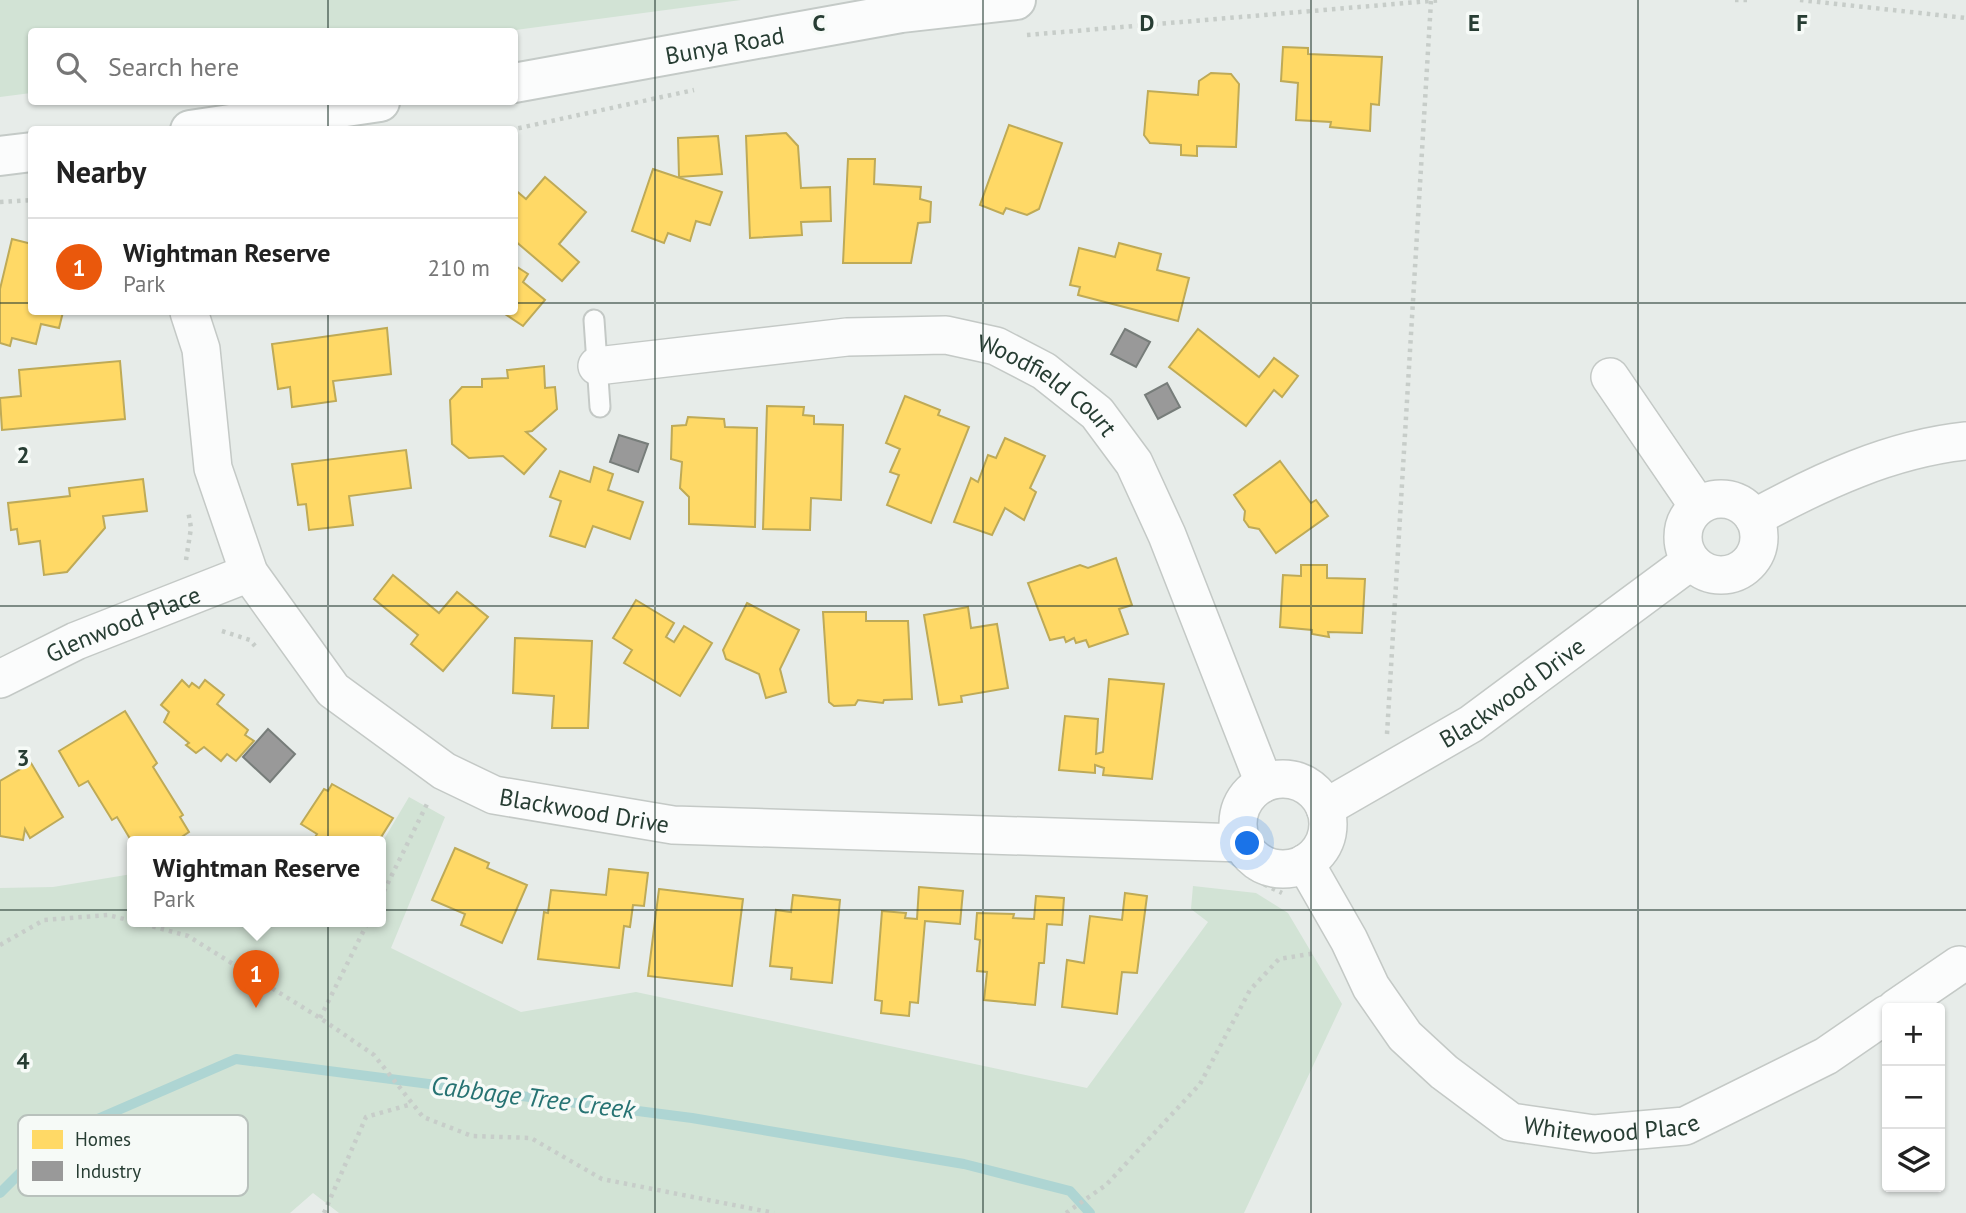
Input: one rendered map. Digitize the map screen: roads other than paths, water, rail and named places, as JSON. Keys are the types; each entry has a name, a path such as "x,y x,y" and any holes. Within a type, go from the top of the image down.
{"main road":[{"name":"Bunya Road","path":"518,82 901,13 1018,18"},
{"path":"214,126 353,105"},
{"path":"329,126 363,105"},
{"path":"0,156 28,152"}],"street":[{"name":"Blackwood Drive","path":"190,315 201,349 213,468 249,573 333,690 444,771 494,795 673,825 1242,844"},
{"name":"Blackwood Drive","path":"201,349 208,315"},
{"name":"Woodfield Court","path":"597,366 847,337 946,335 996,346 1044,371 1097,413 1134,463 1167,535 1264,783"},
{"path":"1610,377 1698,506"},
{"path":"1754,518 1807,489 1891,456 1966,441"},
{"path":"1721,498 1734,501 1754,518 1759,540 1749,564 1738,571 1713,574 1691,561 1685,550 1684,526 1698,506 1721,498"},
{"name":"Blackwood Drive","path":"1325,808 1471,724 1691,561"},
{"name":"Glenwood Place","path":"0,679 76,641 249,573"},
{"path":"1278,779 1299,782 1318,795 1325,808 1328,832 1324,844 1305,863 1291,868 1270,866 1251,855 1242,844 1238,830 1240,809 1252,791 1264,783 1278,779"},
{"name":"Whitewood Place","path":"1305,863 1349,940 1371,987 1405,1036 1444,1072 1511,1122 1594,1134 1685,1126 1826,1056 1882,1017"},
{"path":"1903,1003 1959,965"}],"lane":[{"path":"594,320 600,407"}],"waterway":[{"name":"Cabbage Tree Creek","path":"107,1115 236,1059 692,1118 964,1164 1070,1191 1090,1213"},
{"name":"Cabbage Tree Creek","path":"0,1193 18,1175"}],"place":[{"name":"Wightman Reserve","path":"256,1008"}]}
